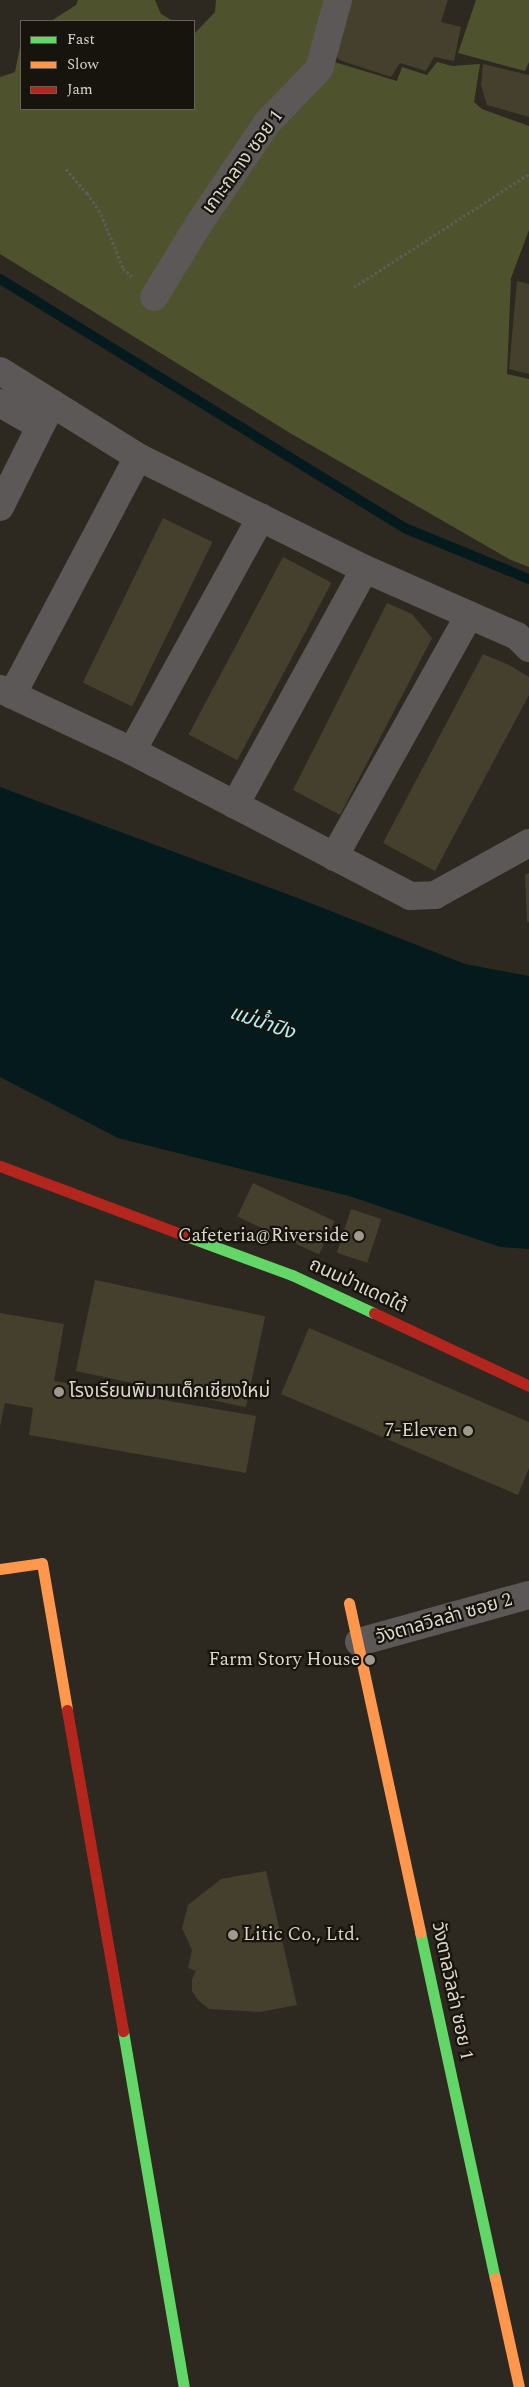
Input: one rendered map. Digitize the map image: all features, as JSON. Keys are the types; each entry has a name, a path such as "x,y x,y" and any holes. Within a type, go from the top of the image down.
{"street":[{"name":"เกาะกลาง ซอย 1","path":"154,297 200,222 266,123 319,69 338,0"},
{"path":"0,371 46,414"},
{"path":"0,403 46,414 138,457 365,569 517,636 529,648"},
{"path":"0,507 46,414"},
{"path":"138,457 6,692 132,751 410,896 435,895 529,842"},
{"path":"132,751 260,517"},
{"path":"235,805 365,569"},
{"path":"334,857 470,615"},
{"name":"ถนนป่าแดดใต้","path":"0,1166 292,1275 529,1386"},
{"path":"0,1569 42,1563 184,2387"},
{"name":"วังตาลวิลล่า ซอย 2","path":"359,1642 529,1595"},
{"name":"วังตาลวิลล่า ซอย 1","path":"349,1602 519,2387"}],"path":[{"path":"66,169 87,193 101,214 123,268 154,297"},
{"path":"354,287 529,174"}],"green space":[{"path":"78,0 155,0 161,14 171,20 53,20 76,5"},
{"path":"216,0 333,0 318,57 397,81 402,67 427,75 437,62 452,66 480,64 474,102 482,109 529,126 529,230 511,278 507,374 529,379 529,567 511,560 290,433 0,254 0,77 15,72 20,47 20,110 195,110 195,33 215,12"},
{"path":"476,0 529,0 529,62 525,71 458,53"}],"water":[{"name":"แม่น้ำปิง","path":"0,787 295,897 465,964 529,976 529,1249 500,1247 349,1196 118,1138 0,1077"}],"building":[{"path":"349,0 448,0 441,22 461,27 454,61 434,57 426,71 400,63 391,77 339,60 335,53"},
{"path":"483,64 529,75 529,117 487,105 481,85"},
{"path":"517,281 529,284 529,374 509,369"},
{"path":"163,518 212,542 132,707 83,682"},
{"path":"283,557 332,583 237,760 189,734"},
{"path":"387,603 412,614 432,638 340,815 293,790"},
{"path":"483,654 509,665 529,677 529,695 435,871 383,843"},
{"path":"529,873 529,922 527,922 525,874"},
{"path":"253,1183 335,1221 319,1255 237,1217"},
{"name":"Cafeteria@Riverside","path":"351,1209 381,1219 367,1263 337,1253"},
{"path":"95,1280 265,1316 246,1407 76,1371"},
{"name":"โรงเรียนพิมานเด็กเชียงใหม่","path":"0,1313 64,1324 54,1381 256,1416 246,1473 29,1435 33,1408 5,1403 0,1427"},
{"path":"309,1328 529,1422 529,1468 518,1495 281,1394"},
{"name":"Litic Co., Ltd.","path":"266,1871 297,2005 260,2012 209,2009 198,2000 192,1991 192,1979 196,1971 188,1968 192,1950 182,1928 188,1905 221,1879"}],"waterway":[{"path":"0,279 407,529 529,579"}],"traffic: fast":[{"path":"189,1237 292,1275 374,1313"},
{"path":"420,1932 495,2278"},
{"path":"123,2031 184,2387"}],"traffic: slow":[{"path":"0,1569 42,1563 67,1710"},
{"path":"349,1603 420,1932"},
{"path":"495,2278 519,2387"}],"traffic: jam":[{"path":"0,1166 189,1237"},
{"path":"374,1313 529,1386"},
{"path":"67,1710 123,2031"}],"place":[{"name":"Cafeteria@Riverside","path":"359,1236"},
{"name":"โรงเรียนพิมานเด็กเชียงใหม่","path":"59,1392"},
{"name":"7-Eleven","path":"468,1431"},
{"name":"Farm Story House","path":"370,1660"},
{"name":"Litic Co., Ltd.","path":"233,1935"}]}
